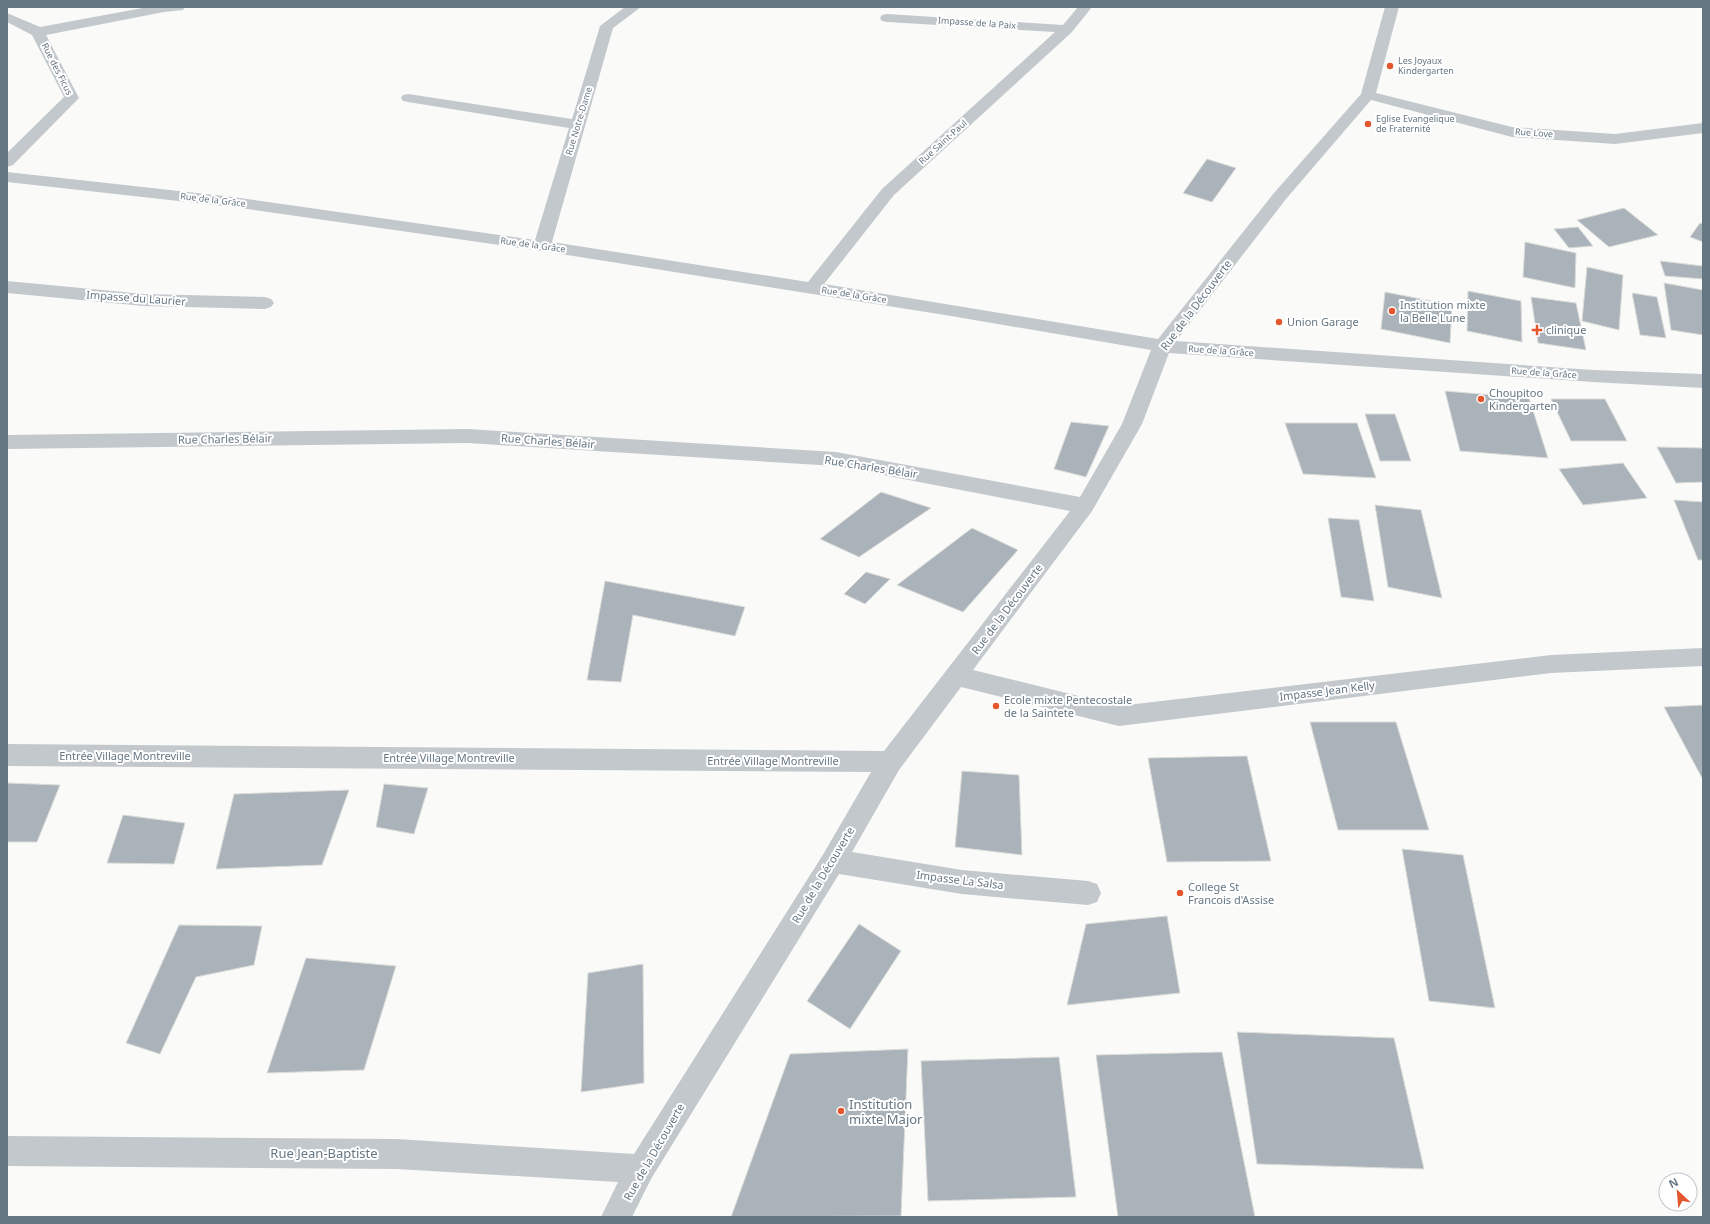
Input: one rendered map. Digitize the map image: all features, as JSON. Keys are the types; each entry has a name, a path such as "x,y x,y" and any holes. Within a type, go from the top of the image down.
{"street":[{"path":"38,32 164,8 178,7"},
{"name":"Rue Notre-Dame","path":"542,246 607,26 634,7"},
{"name":"Rue Saint-Paul","path":"812,288 888,192 1067,29 1085,7"},
{"name":"Rue de la Découverte","path":"616,1217 641,1169 832,861 890,762 1085,506 1132,424 1162,346 1280,196 1368,95 1392,7"},
{"name":"Rue des Ficus","path":"7,17 38,32 72,98 7,162"},
{"name":"Impasse de la Paix","path":"887,18 1067,29"},
{"name":"Rue Love","path":"1368,95 1512,132 1615,139 1703,128"},
{"path":"408,98 578,125"},
{"name":"Rue de la Grâce","path":"7,177 233,202 542,246 812,288 1162,346 1578,375 1703,381"},
{"name":"Impasse du Laurier","path":"7,287 144,300 266,303"},
{"name":"Rue Charles Bélair","path":"7,442 468,436 836,459 1085,506"},
{"name":"Impasse Jean Kelly","path":"956,676 1119,716 1551,664 1703,657"},
{"name":"Entrée Village Montreville","path":"7,755 890,762"},
{"name":"Impasse La Salsa","path":"832,861 962,882 1088,893"},
{"name":"Rue Jean-Baptiste","path":"7,1151 397,1154 641,1169"}],"building":[{"path":"1207,159 1236,168 1212,202 1183,193"},
{"path":"1624,208 1658,235 1609,247 1577,220"},
{"path":"1700,223 1703,224 1703,242 1690,237"},
{"path":"1578,227 1593,246 1569,248 1554,229"},
{"path":"1525,242 1576,253 1575,288 1523,277"},
{"path":"1660,261 1703,266 1703,279 1665,276"},
{"path":"1587,267 1623,275 1619,330 1582,321"},
{"path":"1664,283 1703,290 1703,335 1671,330"},
{"path":"1468,291 1521,301 1522,342 1467,331"},
{"path":"1385,292 1452,305 1450,343 1381,329"},
{"path":"1632,293 1657,297 1666,338 1640,335"},
{"path":"1531,297 1576,303 1586,350 1538,343"},
{"path":"1445,391 1529,398 1548,458 1460,451"},
{"path":"1551,399 1605,399 1627,441 1571,441"},
{"path":"1365,414 1395,414 1411,461 1380,461"},
{"path":"1071,422 1109,426 1086,477 1054,469"},
{"path":"1285,423 1357,423 1376,478 1303,474"},
{"path":"1657,447 1703,448 1703,482 1676,483"},
{"path":"1623,463 1647,498 1583,505 1559,469"},
{"path":"881,492 931,508 859,557 820,539"},
{"path":"1674,500 1703,502 1703,560 1698,560"},
{"path":"1375,505 1421,510 1442,598 1388,587"},
{"path":"1328,518 1359,520 1374,601 1341,597"},
{"path":"972,528 1018,550 963,612 897,585"},
{"path":"866,572 890,579 865,604 844,594"},
{"path":"605,581 745,607 735,636 633,615 621,682 587,680"},
{"path":"1703,705 1703,778 1702,778 1664,707"},
{"path":"1310,722 1396,722 1429,830 1338,830"},
{"path":"1247,756 1271,861 1167,862 1148,758"},
{"path":"962,771 1019,775 1022,855 955,847"},
{"path":"7,783 60,785 37,842 7,842"},
{"path":"384,784 428,788 414,834 376,827"},
{"path":"349,790 322,865 216,869 234,794"},
{"path":"123,815 185,823 174,864 107,863"},
{"path":"1402,849 1463,855 1495,1008 1429,1001"},
{"path":"1167,916 1180,993 1067,1005 1086,924"},
{"path":"859,924 901,951 850,1029 807,1001"},
{"path":"179,925 262,926 254,965 196,977 160,1054 126,1043"},
{"path":"306,958 396,966 364,1070 267,1073"},
{"path":"643,964 644,1083 581,1092 588,973"},
{"path":"1237,1032 1394,1038 1424,1169 1257,1164"},
{"path":"908,1049 901,1216 731,1217 790,1054"},
{"path":"1222,1052 1255,1217 1118,1217 1096,1055"},
{"path":"1059,1057 1076,1197 928,1201 921,1061"}],"place":[{"name":"Les Joyaux Kindergarten","path":"1390,66"},
{"name":"Eglise Evangelique de Fraternité","path":"1368,124"},
{"name":"Institution mixte la Belle Lune","path":"1392,311"},
{"name":"Union Garage","path":"1279,322"},
{"name":"clinique","path":"1537,330"},
{"name":"Choupitoo Kindergarten","path":"1481,399"},
{"name":"Ecole mixte Pentecostale de la Saintete","path":"996,706"},
{"name":"College St Francois d'Assise","path":"1180,893"},
{"name":"Institution mixte Major","path":"841,1111"}]}
